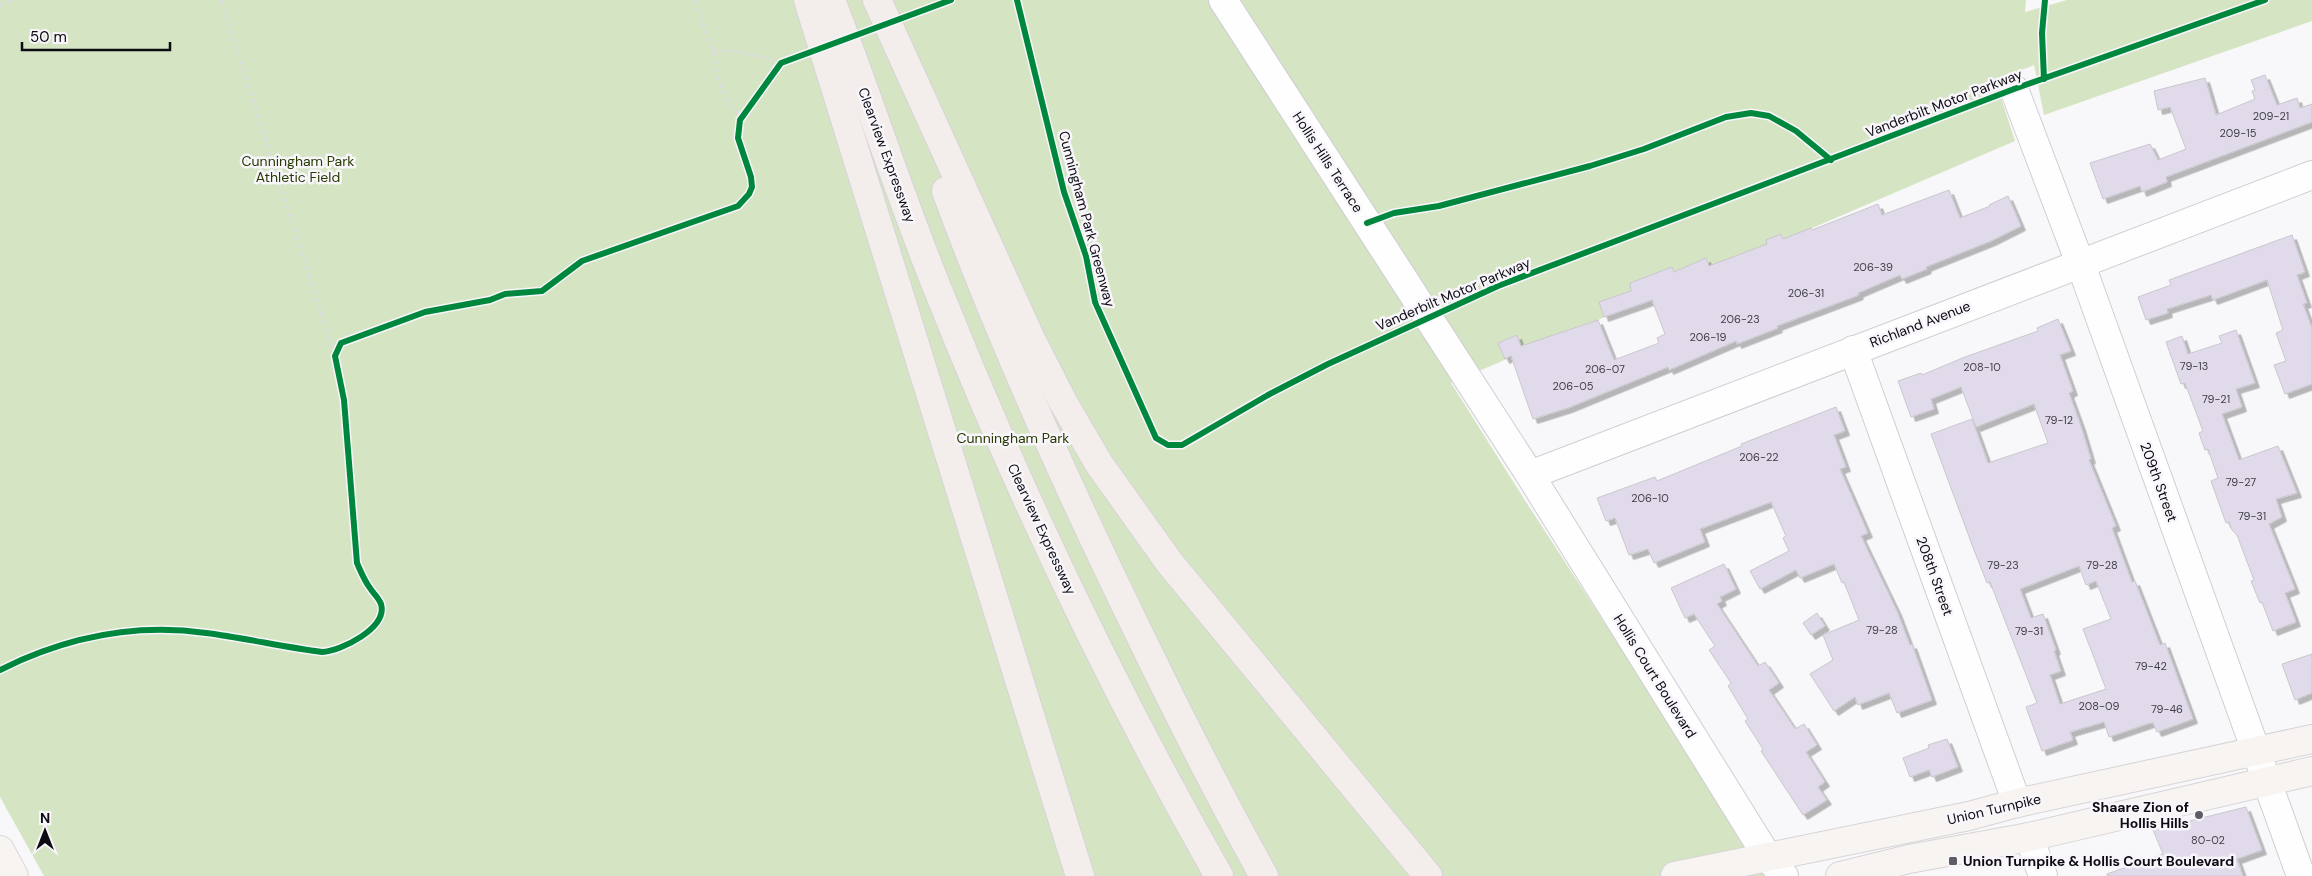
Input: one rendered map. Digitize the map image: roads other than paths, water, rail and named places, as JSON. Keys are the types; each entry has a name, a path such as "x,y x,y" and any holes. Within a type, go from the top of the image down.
{"highway":[{"path":"808,0 1080,876"},
{"name":"Clearview Expressway","path":"831,0 912,226 993,423 1084,620 1150,749 1219,876"},
{"path":"877,0 966,246 1032,406 1155,665 1264,876"},
{"path":"877,0 1030,337 1063,402 1095,456 1138,520 1180,575 1428,876"},
{"path":"1072,849 1077,876"}],"main road":[{"name":"Union Turnpike","path":"1676,876 1776,866 2017,803 2312,739"},
{"path":"1854,874 1909,859 2030,837 2312,771"},
{"path":"0,850 14,876"}],"street":[{"name":"Hollis Hills Terrace","path":"1223,0 1530,475"},
{"name":"209th Street","path":"2014,89 2080,262 2302,876"},
{"name":"Richland Avenue","path":"1530,475 2080,262 2310,182"},
{"name":"208th Street","path":"1853,350 2017,803"},
{"name":"Hollis Court Boulevard","path":"1530,475 1776,866"},
{"path":"2030,837 2043,876"}],"place":[{"name":"Shaare Zion of Hollis Hills","path":"2199,815"},
{"name":"Union Turnpike & Hollis Court Boulevard","path":"1953,861"}],"park label":[{"name":"Cunningham Park Athletic Field","path":"298,170"},
{"name":"Cunningham Park","path":"1013,438"}]}
